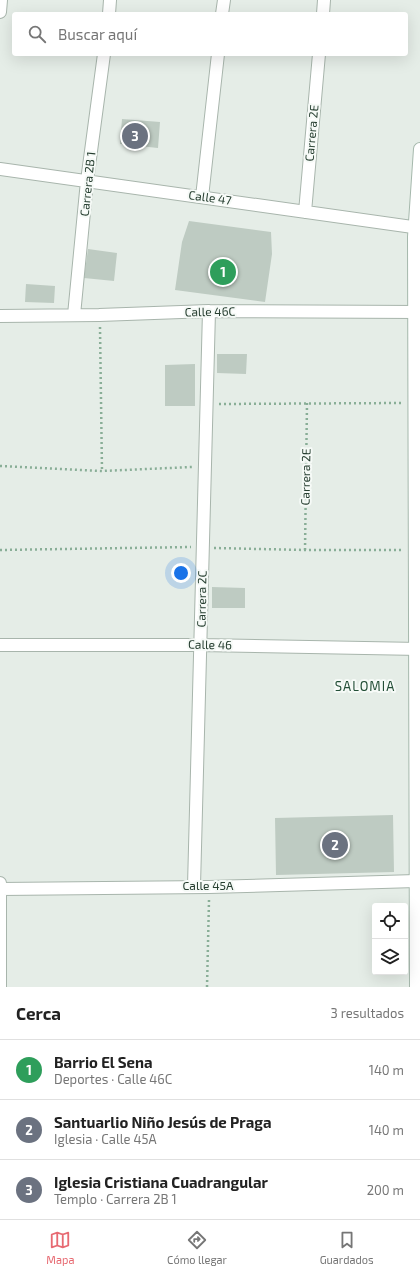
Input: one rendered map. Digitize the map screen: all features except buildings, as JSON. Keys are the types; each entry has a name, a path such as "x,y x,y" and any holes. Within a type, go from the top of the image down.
{"street":[{"path":"0,12 1,0"},
{"path":"109,12 110,0"},
{"path":"222,12 224,0"},
{"path":"323,12 324,0"},
{"name":"Carrera 2B 1","path":"74,315 88,181 104,56"},
{"path":"202,197 218,56"},
{"name":"Carrera 2E","path":"305,212 319,56"},
{"path":"416,987 416,881 418,826 417,228 420,156"},
{"name":"Calle 47","path":"0,169 417,228"},
{"name":"Calle 46C","path":"0,316 99,315 209,311 417,312"},
{"name":"Carrera 2C","path":"194,886 209,311"},
{"name":"Calle 46","path":"0,646 200,644 418,649"},
{"name":"Calle 45A","path":"0,889 209,887 416,881"},
{"path":"0,883 0,987"}],"path":[{"path":"99,315 102,471"},
{"path":"206,404 403,403"},
{"name":"Carrera 2E","path":"305,550 307,404"},
{"path":"0,466 102,471 205,466"},
{"path":"207,987 209,887"}],"place":[{"name":"Iglesia Cristiana Cuadrangular","path":"135,136"},
{"name":"Barrio El Sena","path":"223,272"},
{"name":"Santuarlio Niño Jesús de Praga","path":"335,845"}],"district":[{"name":"SALOMIA","path":"365,686"}]}
